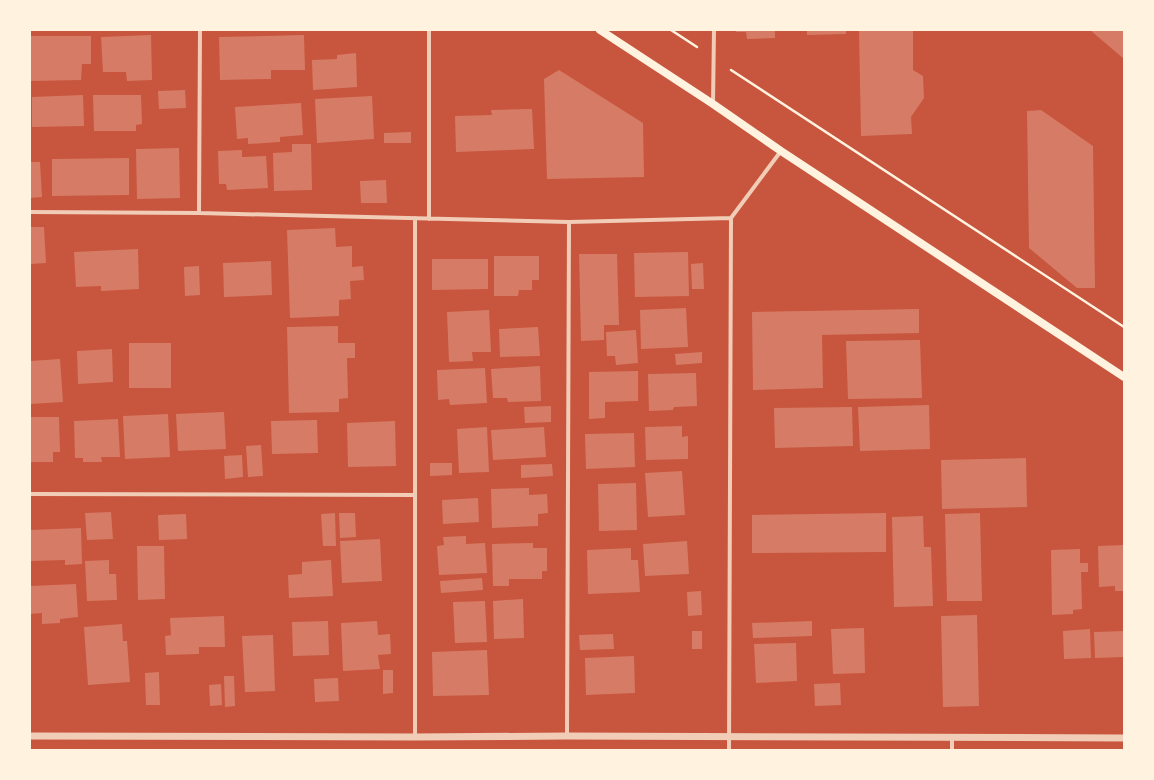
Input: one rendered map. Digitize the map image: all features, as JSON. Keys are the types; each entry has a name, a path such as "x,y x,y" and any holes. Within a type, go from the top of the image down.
{"main road":[{"path":"600,30 1124,378"}],"street":[{"path":"199,213 200,30"},
{"path":"429,30 429,219"},
{"path":"713,104 714,30"},
{"path":"729,750 731,218 781,151"},
{"path":"30,212 199,213 569,222 731,218"},
{"path":"415,218 415,737"},
{"path":"567,736 569,222"},
{"path":"30,494 414,495"},
{"path":"30,736 1124,738"},
{"path":"952,738 952,750"}],"path":[{"path":"670,30 1124,327"}],"building":[{"path":"736,30 775,30 775,38 747,39 746,32 736,32"},
{"path":"807,30 846,30 846,34 807,35"},
{"path":"859,30 913,30 913,70 923,76 924,98 911,117 912,134 861,136"},
{"path":"1090,30 1124,30 1124,59"},
{"path":"151,35 152,80 127,81 126,72 103,72 101,37"},
{"path":"304,35 305,70 271,70 271,79 220,80 219,37"},
{"path":"30,36 91,36 91,64 82,64 81,80 30,81"},
{"path":"356,53 357,87 313,90 312,60 337,59 337,55"},
{"path":"559,70 643,123 644,177 547,179 544,79"},
{"path":"185,90 186,108 159,109 158,91"},
{"path":"83,95 84,126 32,127 32,97"},
{"path":"93,95 141,95 142,124 136,125 136,131 94,131"},
{"path":"372,96 374,139 317,143 315,99"},
{"path":"301,103 303,135 280,137 280,142 248,144 248,138 237,139 235,107"},
{"path":"532,109 534,149 456,152 455,116 492,115 491,110"},
{"path":"1041,110 1093,146 1095,288 1077,288 1029,248 1027,111"},
{"path":"411,132 411,143 384,143 384,133"},
{"path":"292,144 311,144 312,190 274,191 273,153 292,152"},
{"path":"179,148 180,198 137,199 136,149"},
{"path":"242,150 242,157 266,156 268,188 227,190 226,184 219,184 218,151"},
{"path":"129,158 129,195 52,196 52,159"},
{"path":"30,162 40,162 42,197 30,198"},
{"path":"386,180 387,203 361,203 360,181"},
{"path":"30,227 44,227 46,263 30,264"},
{"path":"335,228 336,247 352,246 352,267 363,266 364,280 350,281 351,299 339,300 339,316 290,318 287,230"},
{"path":"138,249 139,289 101,291 101,286 76,287 74,252"},
{"path":"688,252 689,296 635,297 634,253"},
{"path":"579,254 617,254 619,325 604,325 604,340 581,341"},
{"path":"494,256 539,256 539,280 532,280 532,290 519,290 518,296 494,296"},
{"path":"432,259 488,259 488,289 432,290"},
{"path":"271,261 272,295 224,297 223,263"},
{"path":"703,263 704,289 692,289 691,264"},
{"path":"199,266 200,295 185,296 184,267"},
{"path":"686,308 688,347 641,349 640,310"},
{"path":"919,309 919,333 822,335 823,388 753,390 752,312"},
{"path":"489,310 491,352 472,352 473,361 449,362 447,312"},
{"path":"338,326 338,343 355,343 355,358 347,358 348,398 339,399 339,412 289,413 287,327"},
{"path":"538,327 540,356 500,357 499,329"},
{"path":"636,330 638,363 616,365 615,356 607,356 606,332"},
{"path":"920,340 922,398 848,399 846,341"},
{"path":"129,343 171,343 171,388 129,388"},
{"path":"112,349 113,382 78,384 77,351"},
{"path":"702,352 702,363 676,365 675,354"},
{"path":"60,359 63,402 30,404 30,361"},
{"path":"540,366 541,401 508,402 507,398 493,398 491,369"},
{"path":"485,368 487,403 450,405 449,399 438,400 437,370"},
{"path":"638,371 638,401 605,402 605,418 589,419 589,372"},
{"path":"696,373 697,406 674,407 673,410 649,411 648,374"},
{"path":"929,405 930,449 860,451 858,407"},
{"path":"551,406 551,422 525,423 524,407"},
{"path":"852,407 853,446 775,448 774,408"},
{"path":"224,412 226,449 178,451 176,414"},
{"path":"168,414 170,457 125,459 123,416"},
{"path":"30,417 59,417 60,452 53,452 53,462 30,462"},
{"path":"118,419 120,457 101,457 102,462 83,462 83,458 75,458 74,421"},
{"path":"317,420 318,453 272,454 271,421"},
{"path":"395,421 396,466 348,467 347,423"},
{"path":"682,426 682,437 688,436 688,459 646,460 645,427"},
{"path":"487,427 489,472 459,473 457,429"},
{"path":"544,427 546,457 493,460 491,430"},
{"path":"634,433 635,467 586,469 585,434"},
{"path":"261,445 263,476 248,477 246,446"},
{"path":"242,455 243,477 225,479 224,456"},
{"path":"1026,458 1027,507 942,509 941,460"},
{"path":"430,463 452,463 452,475 430,476"},
{"path":"552,464 553,476 521,478 521,465"},
{"path":"682,471 685,515 648,517 645,473"},
{"path":"636,483 637,530 599,531 598,484"},
{"path":"529,488 529,495 547,494 548,513 538,514 538,526 492,528 491,489"},
{"path":"478,498 479,522 443,524 442,500"},
{"path":"111,512 113,539 87,540 85,513"},
{"path":"335,513 336,546 323,546 321,514"},
{"path":"339,513 355,513 356,537 340,538"},
{"path":"886,513 886,552 752,553 752,515"},
{"path":"980,513 982,601 947,601 945,514"},
{"path":"186,514 187,539 159,540 158,515"},
{"path":"923,516 924,547 931,547 933,606 894,607 892,517"},
{"path":"81,528 82,564 65,565 65,560 30,561 30,530"},
{"path":"466,536 466,544 485,543 487,573 439,575 437,546 444,545 443,537"},
{"path":"380,539 382,581 342,583 340,541"},
{"path":"687,541 689,574 645,576 643,544"},
{"path":"533,543 533,548 547,548 547,571 542,571 542,579 509,579 509,586 493,586 492,544"},
{"path":"1124,545 1124,591 1115,591 1115,586 1099,587 1098,546"},
{"path":"137,546 164,546 165,599 138,600"},
{"path":"631,548 631,560 638,560 640,592 588,594 587,550"},
{"path":"1080,549 1080,563 1088,563 1088,572 1081,572 1082,609 1073,610 1073,614 1052,615 1051,550"},
{"path":"109,560 109,574 116,574 117,600 87,601 85,561"},
{"path":"331,560 333,596 289,598 288,575 302,574 302,562"},
{"path":"482,578 483,590 441,593 440,581"},
{"path":"76,584 78,617 60,619 60,623 42,624 42,613 30,614 30,586"},
{"path":"701,591 702,615 688,616 687,592"},
{"path":"523,599 524,638 494,639 493,601"},
{"path":"485,601 487,642 455,643 453,602"},
{"path":"977,615 979,706 943,707 941,616"},
{"path":"224,616 225,647 199,647 199,654 166,655 165,636 171,635 170,618"},
{"path":"328,621 329,655 293,656 292,622"},
{"path":"377,621 378,635 390,634 391,654 378,655 380,669 343,671 341,623"},
{"path":"812,621 812,636 753,638 752,623"},
{"path":"122,624 123,641 127,641 130,682 88,685 84,627"},
{"path":"864,628 865,673 833,674 831,629"},
{"path":"1090,629 1091,658 1064,659 1063,631"},
{"path":"692,631 702,631 702,649 692,649"},
{"path":"1124,631 1124,657 1095,658 1094,632"},
{"path":"613,634 614,649 580,650 579,635"},
{"path":"273,635 275,691 245,692 242,636"},
{"path":"796,643 797,681 756,683 754,644"},
{"path":"487,650 489,695 433,696 432,652"},
{"path":"634,656 635,693 586,695 585,658"},
{"path":"383,670 393,670 393,693 383,694"},
{"path":"159,672 160,705 146,705 145,673"},
{"path":"224,676 234,676 235,706 225,707"},
{"path":"338,678 339,701 315,702 314,679"},
{"path":"840,683 841,705 815,706 814,684"},
{"path":"221,684 222,705 210,706 209,685"}]}
